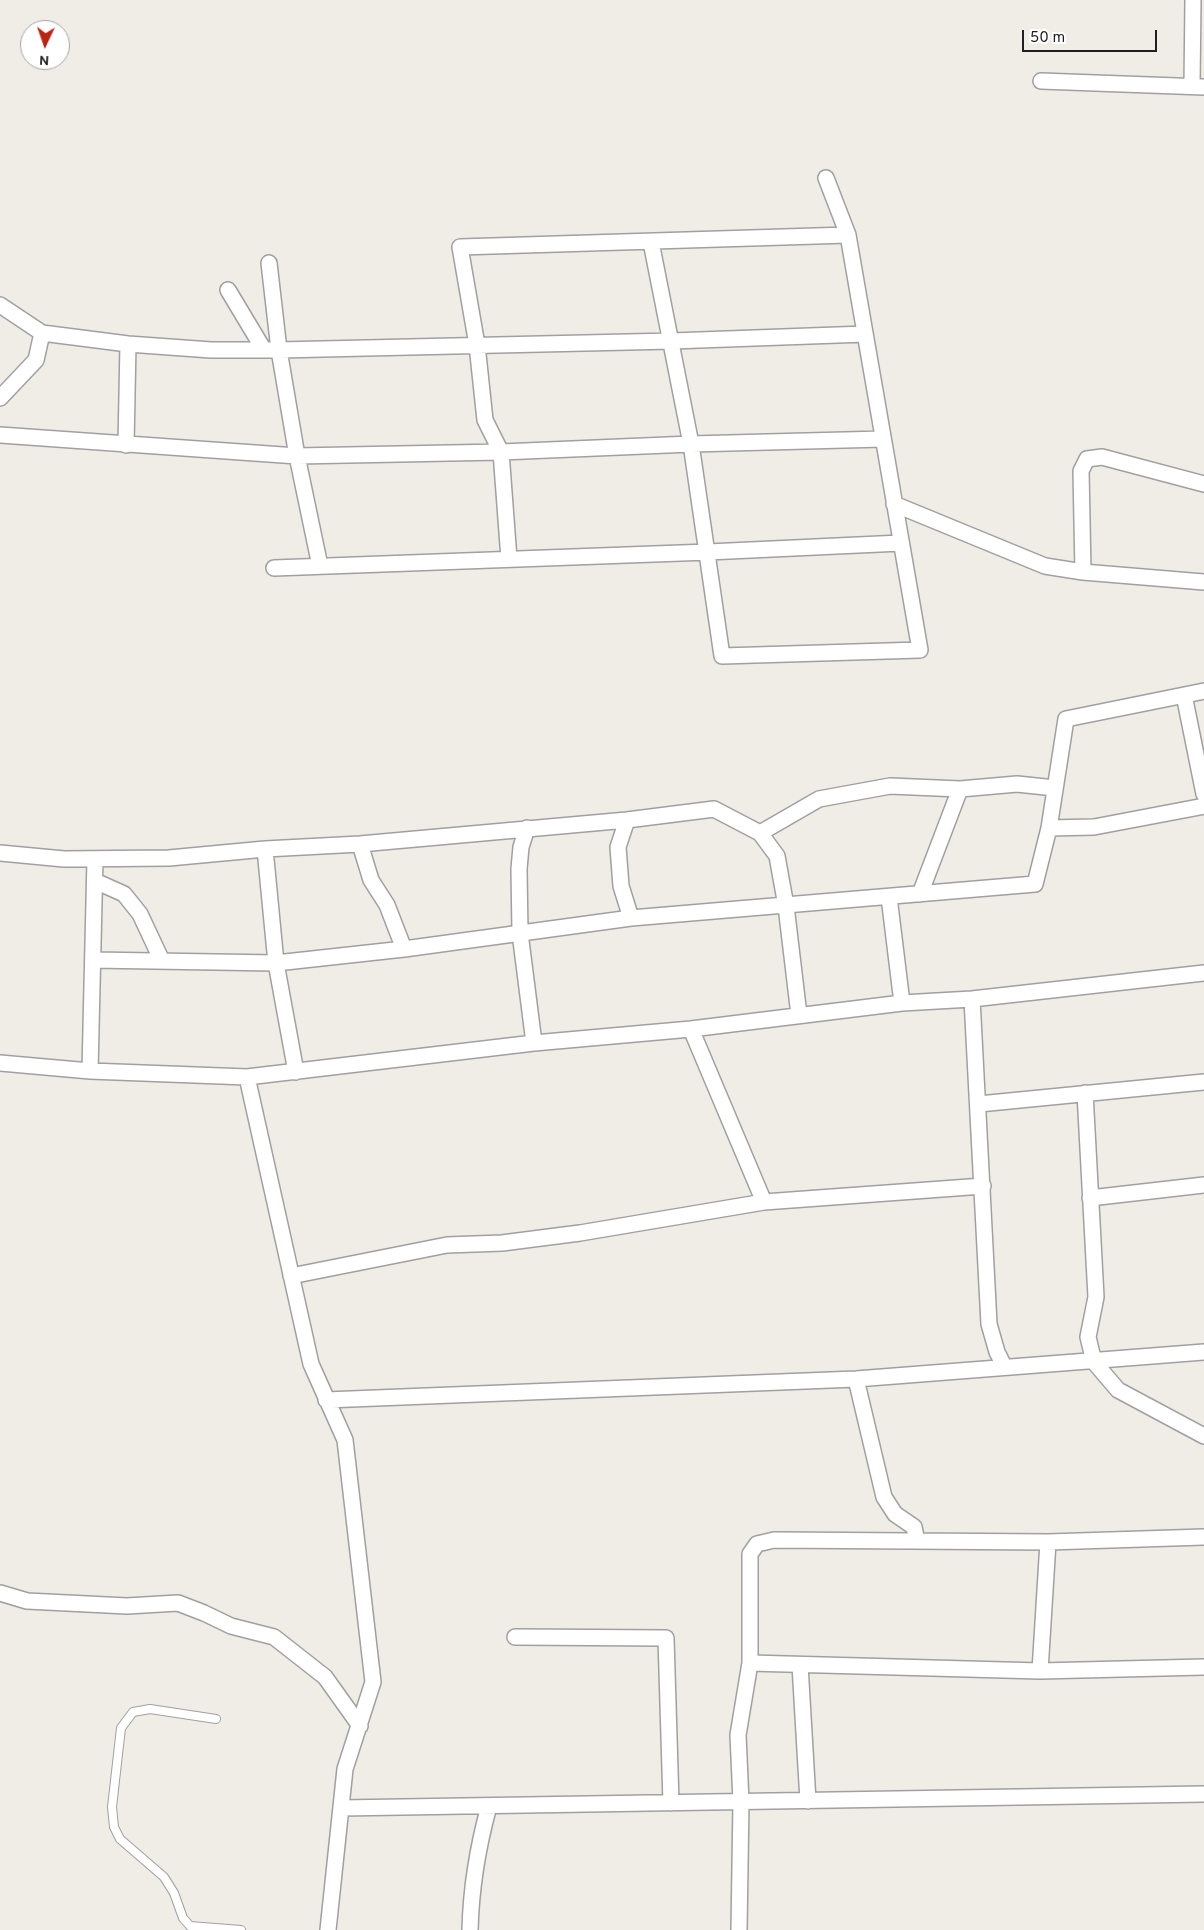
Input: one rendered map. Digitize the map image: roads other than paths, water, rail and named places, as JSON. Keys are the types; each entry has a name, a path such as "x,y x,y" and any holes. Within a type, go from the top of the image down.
{"street":[{"path":"1042,81 1198,86 1193,0"},
{"path":"652,242 691,444 722,656 920,650 848,235 826,178"},
{"path":"509,559 501,452 485,420 477,346 460,247 848,235"},
{"path":"269,263 272,350 320,566"},
{"path":"228,290 272,350"},
{"path":"0,305 42,332 128,344 211,350 477,346 865,334"},
{"path":"0,398 36,360 42,332"},
{"path":"126,445 128,344"},
{"path":"0,435 297,456 501,452 691,444 883,439"},
{"path":"1083,572 1081,471 1087,459 1102,457 1204,484"},
{"path":"894,504 1045,566 1083,572 1204,582"},
{"path":"274,568 901,543"},
{"path":"93,960 276,963 404,949 631,918 1035,884 1049,828 1066,719 1204,691"},
{"path":"1184,695 1204,794"},
{"path":"760,833 819,800 890,786 960,789 1017,784 1055,788"},
{"path":"920,894 960,789"},
{"path":"1049,828 1094,827 1204,806"},
{"path":"0,853 64,859 169,858 265,849 360,844 627,820 714,810 760,833 777,856 786,906 799,1015"},
{"path":"627,820 618,847 620,886 631,918"},
{"path":"527,828 520,846 520,933 534,1043"},
{"path":"360,844 371,880 388,906 404,949"},
{"path":"265,849 276,963 296,1072"},
{"path":"90,1071 95,859"},
{"path":"95,881 124,894 140,914 162,961"},
{"path":"889,897 902,1004"},
{"path":"0,1063 90,1071 247,1077 534,1043 691,1029 799,1015 972,999 1204,973"},
{"path":"972,999 979,1104 989,1324 997,1352 1004,1366"},
{"path":"691,1029 764,1202"},
{"path":"247,1077 311,1364 345,1440 373,1682 345,1769 328,1930"},
{"path":"979,1104 1204,1082"},
{"path":"1085,1093 1096,1297 1088,1336 1094,1362 1118,1390 1204,1436"},
{"path":"1090,1198 1204,1185"},
{"path":"291,1276 447,1245 502,1243 570,1234 764,1202 983,1186"},
{"path":"326,1400 856,1379 1004,1366 1094,1362 1204,1352"},
{"path":"856,1379 884,1496 895,1514 914,1527 917,1541"},
{"path":"738,1930 741,1802 738,1735 750,1663 750,1554 757,1544 774,1540 1048,1542 1204,1537"},
{"path":"1040,1671 1048,1542"},
{"path":"0,1593 27,1601 127,1606 178,1603 231,1626 274,1637 325,1677 360,1726"},
{"path":"515,1636 666,1638 671,1803"},
{"path":"750,1663 1040,1671 1204,1667"},
{"path":"800,1665 808,1801"},
{"path":"341,1808 1204,1794"},
{"path":"470,1930 470,1905 479,1841 489,1806"}],"lane":[{"path":"216,1719 150,1709 132,1712 121,1728 112,1807 114,1828 120,1840 164,1877 174,1893 183,1918 189,1928 241,1930"}]}
